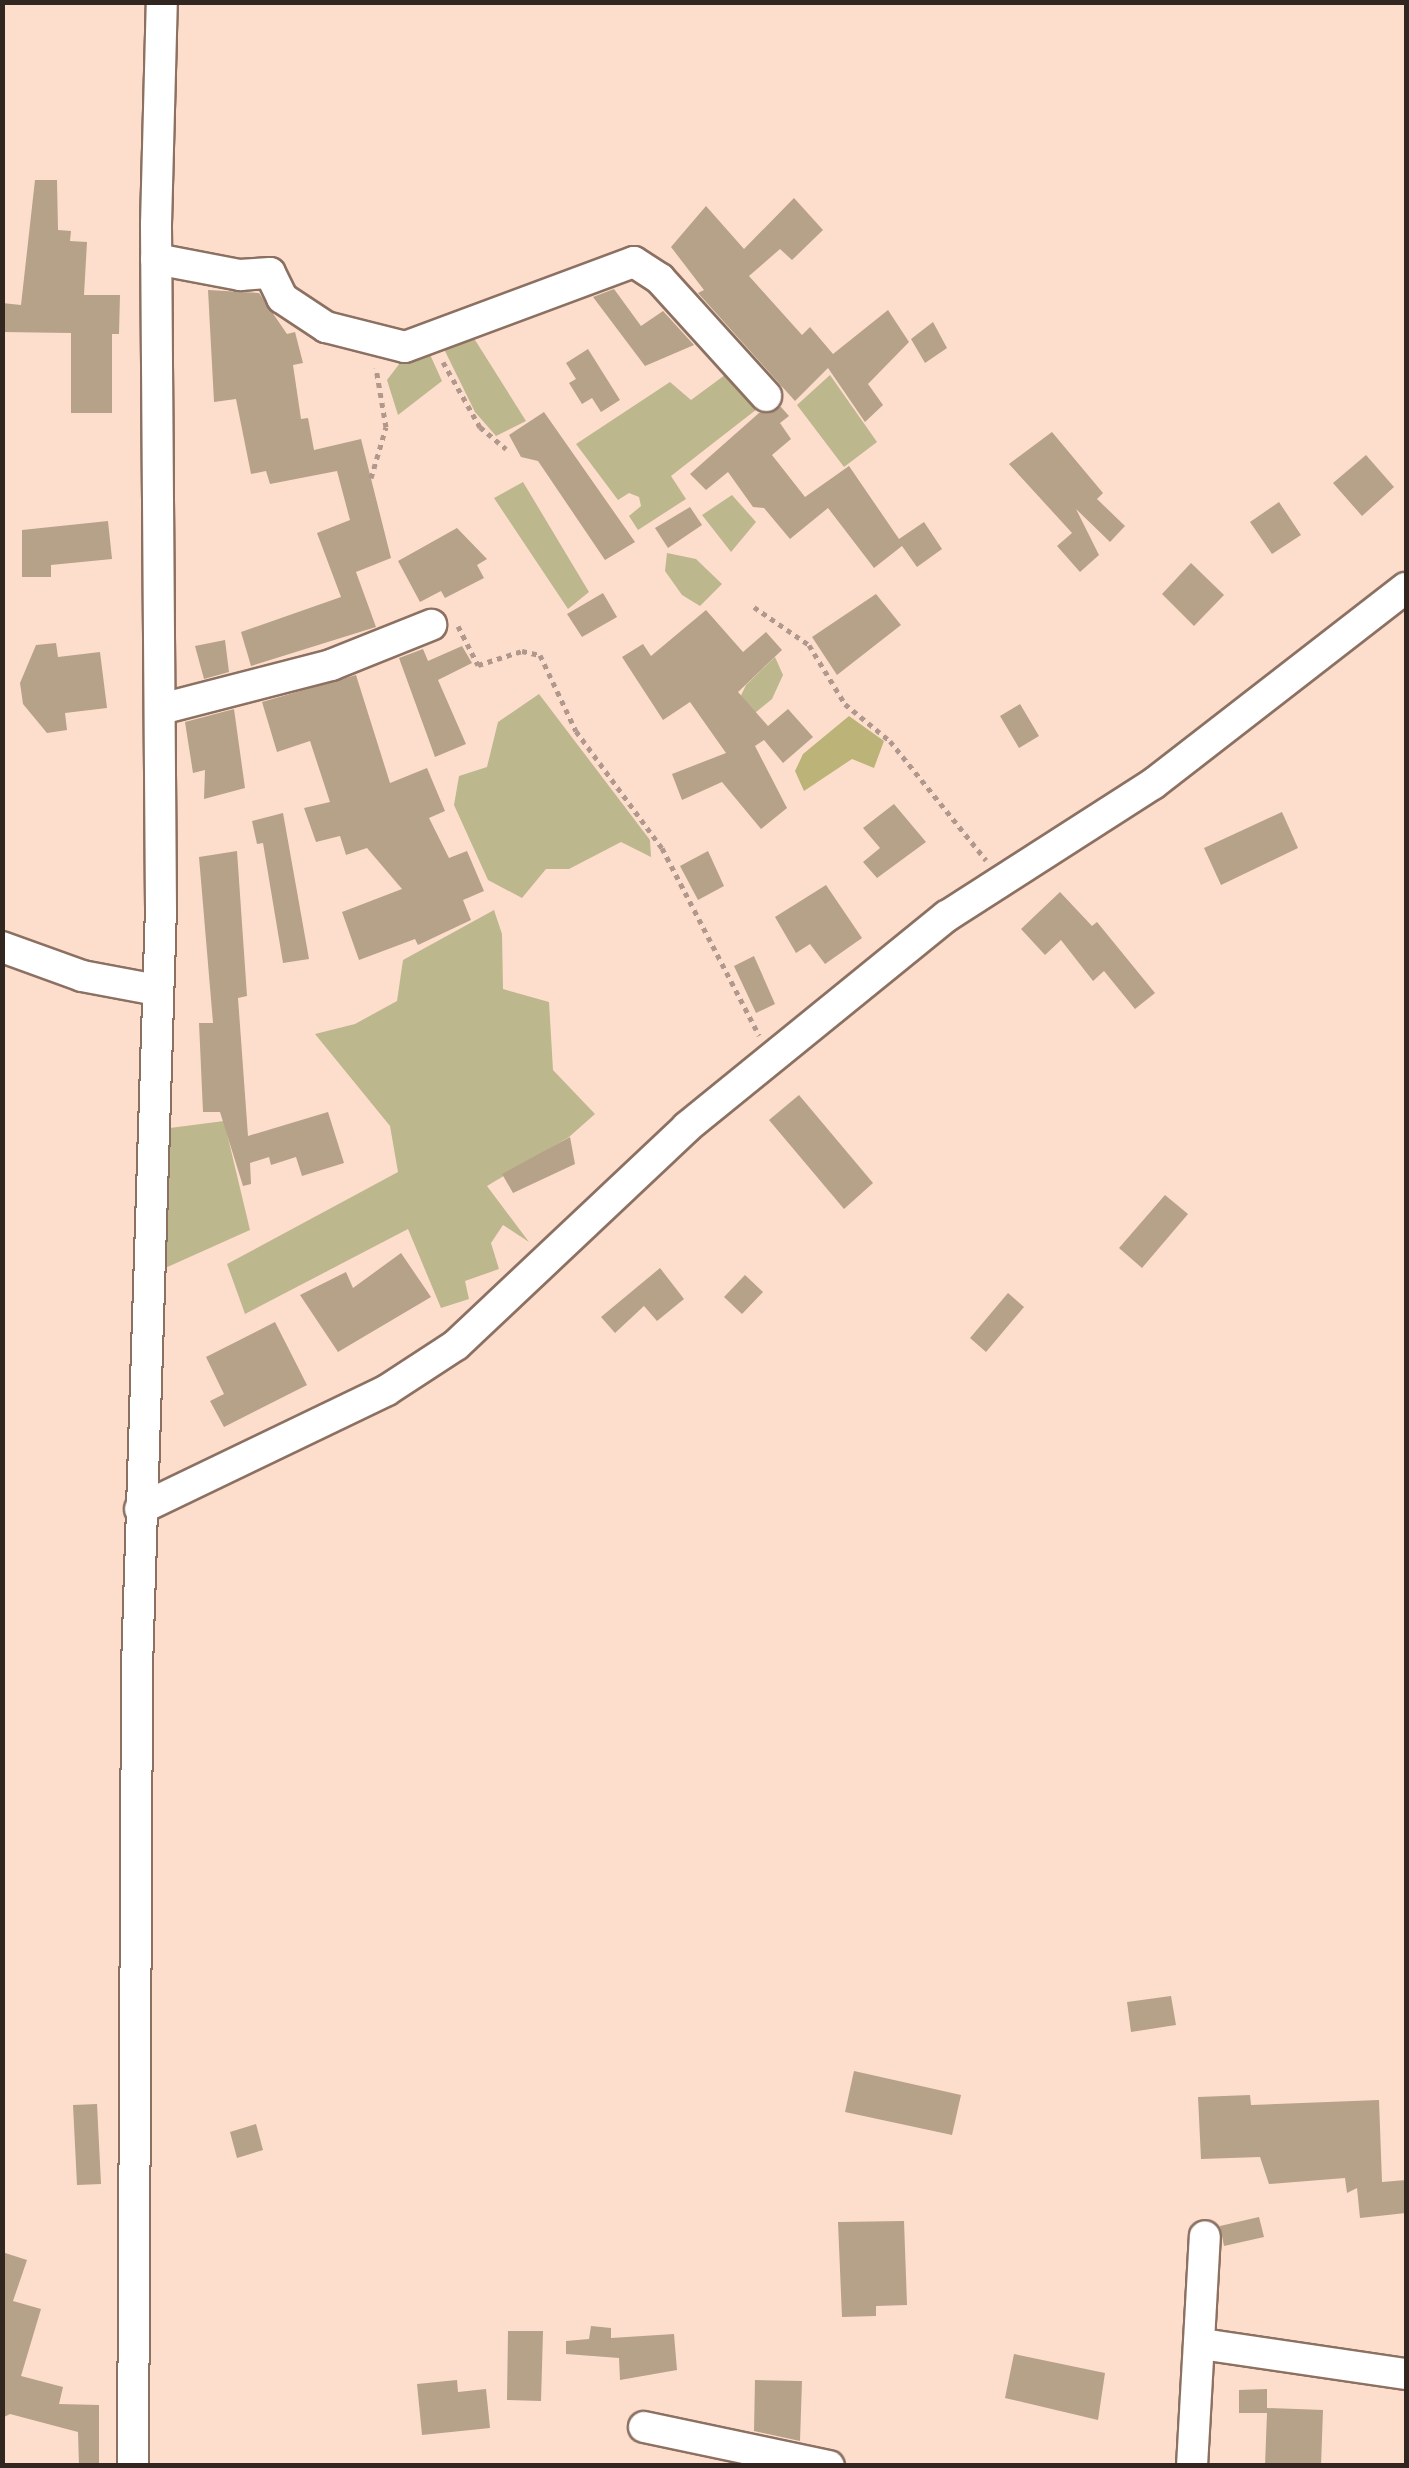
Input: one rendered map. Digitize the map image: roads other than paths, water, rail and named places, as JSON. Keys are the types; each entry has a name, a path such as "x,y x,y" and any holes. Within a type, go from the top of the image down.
{"street":[{"path":"133,2466 140,1509 162,709 156,259 162,2"},
{"path":"156,259 240,276 270,273 282,298 360,339 405,348 432,342 445,327 634,262 660,279 766,396"},
{"path":"140,1509 370,1399 456,1345 686,1127 947,916 1153,784 1406,588"},
{"path":"162,709 331,665 432,625"},
{"path":"2,947 82,976 157,990"},
{"path":"1192,2466 1202,2344 1205,2236"},
{"path":"1202,2344 1406,2374"},
{"path":"644,2427 828,2466"}]}
